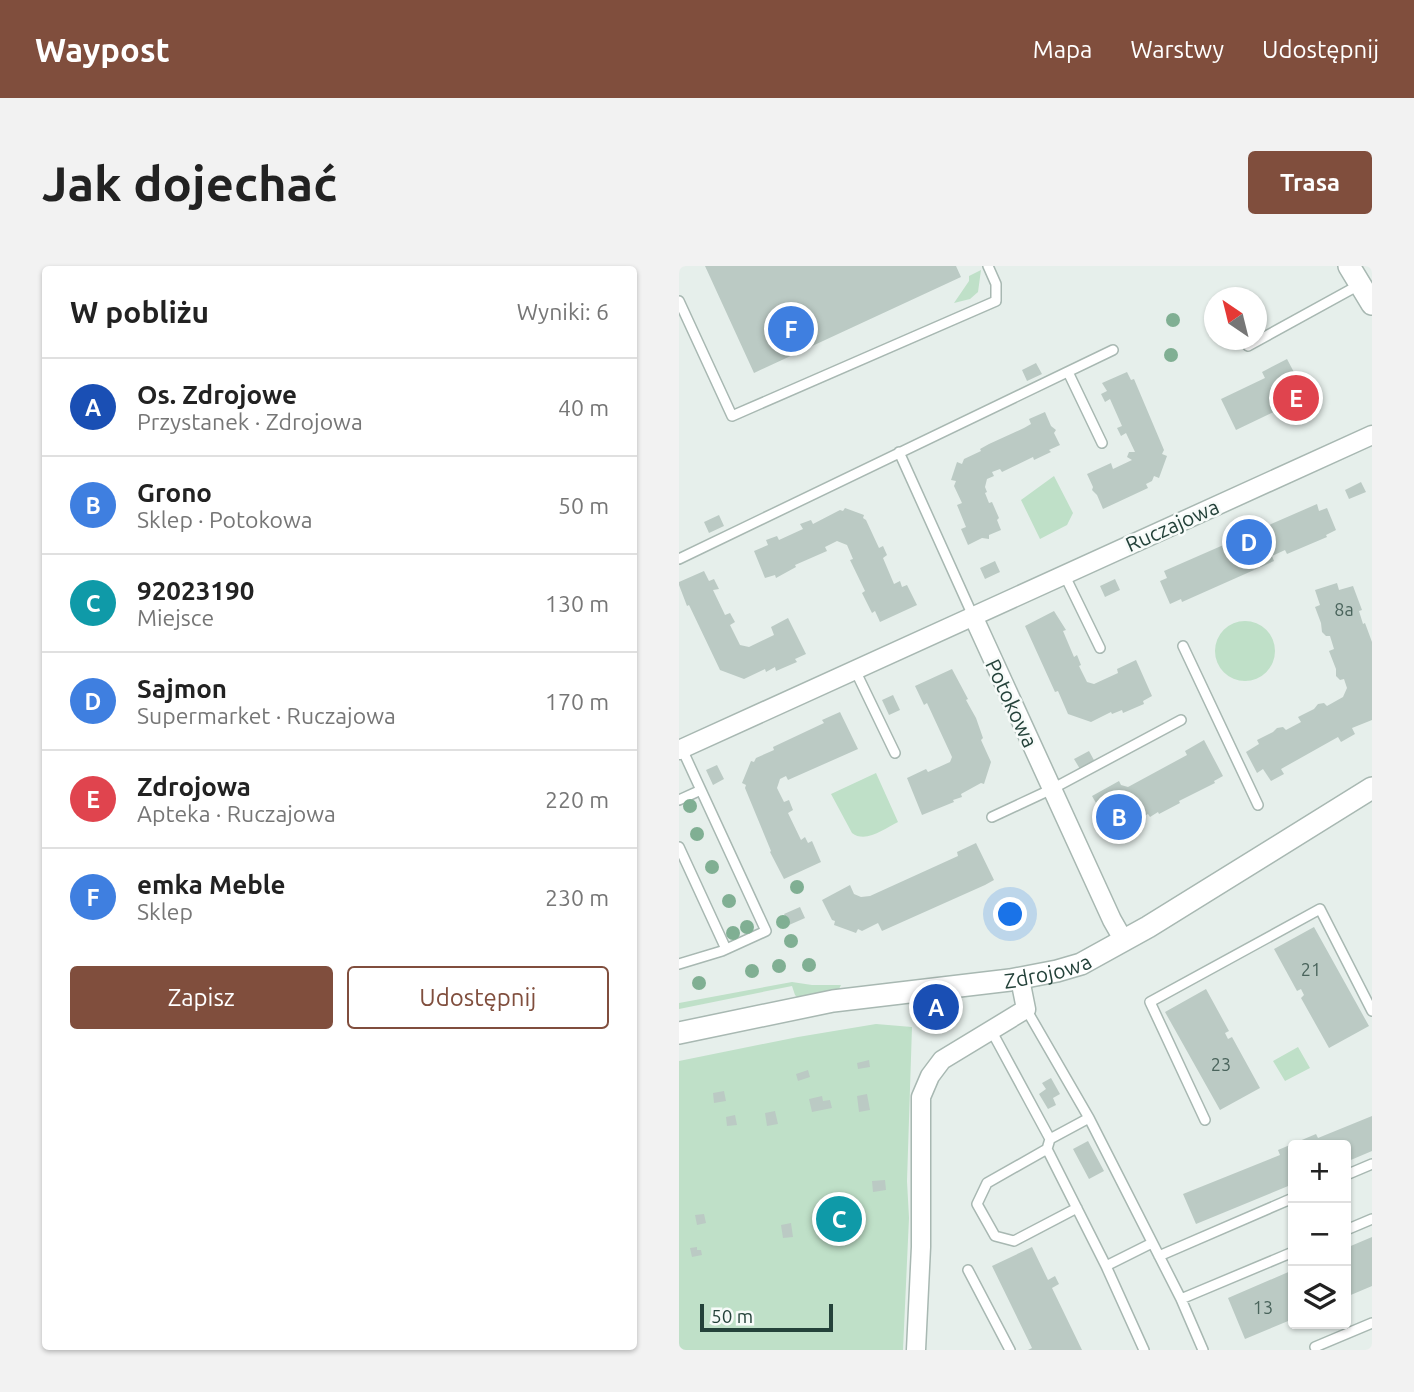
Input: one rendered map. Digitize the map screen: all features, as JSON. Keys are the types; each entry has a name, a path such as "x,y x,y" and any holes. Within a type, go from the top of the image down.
{"street":[{"path":"1355,275 1372,304"},
{"name":"Ruczajowa","path":"681,750 1372,435"},
{"name":"Potokowa","path":"973,616 1124,941"},
{"name":"Zdrojowa","path":"679,1032 833,1001 1020,979 1081,964 1124,941 1372,788"},
{"path":"916,1350 921,1247 921,1097 930,1076 942,1060 1026,1009 1020,979"}],"lane":[{"path":"679,301 732,416 996,301 996,284 988,266"},
{"path":"1267,333 1355,275"},
{"path":"679,559 1113,350"},
{"path":"1068,372 1102,443"},
{"path":"899,453 973,616"},
{"path":"1064,574 1100,648"},
{"path":"1183,646 1258,805"},
{"path":"855,670 895,753"},
{"path":"992,817 1052,789 1181,720"},
{"path":"679,964 726,949 766,931 681,750"},
{"path":"679,800 701,790"},
{"path":"679,847 726,949"},
{"path":"1205,1120 1150,1002 1319,909 1372,1011"},
{"path":"1026,1009 1089,1118 1181,1300 1203,1350"},
{"path":"991,1030 1050,1139"},
{"path":"1089,1118 1050,1139 1047,1149 1106,1266 1144,1350"},
{"path":"1047,1149 987,1183 977,1204 995,1236 1014,1241 1077,1208"},
{"path":"1351,1173 1372,1164"},
{"path":"1159,1256 1288,1200"},
{"path":"1351,1228 1372,1219"},
{"path":"1106,1266 1152,1243"},
{"path":"1181,1300 1288,1254"},
{"path":"968,1270 1010,1350"},
{"path":"1315,1347 1372,1323"}],"green space":[{"path":"981,270 978,292 970,299 954,303 969,281 969,276"},
{"path":"1054,476 1073,513 1067,525 1040,539 1021,500"},
{"path":"1245,621 1266,630 1275,651 1266,672 1245,681 1224,672 1215,651 1224,630"},
{"path":"876,773 898,822 875,834 857,836 852,833 831,794"},
{"path":"792,982 841,985 838,991 799,999 792,986 679,1009 679,1003"},
{"path":"876,1024 912,1027 907,1181 909,1218 903,1350 679,1350 679,1061"},
{"path":"1298,1047 1310,1068 1285,1081 1273,1061"}],"building":[{"path":"705,266 956,266 961,277 754,373"},
{"path":"1287,359 1297,378 1302,375 1319,408 1317,412 1293,424 1284,407 1236,430 1221,399 1265,378 1262,372"},
{"path":"1036,363 1042,374 1027,381 1022,370"},
{"path":"1127,372 1131,380 1134,379 1164,450 1162,454 1167,456 1159,478 1154,476 1152,481 1146,484 1148,488 1103,509 1092,490 1087,474 1111,463 1113,469 1132,460 1127,457 1129,452 1135,452 1126,433 1121,436 1117,428 1122,426 1110,399 1105,402 1101,394 1107,391 1102,383"},
{"path":"1045,412 1051,426 1056,430 1054,433 1060,445 1034,460 1033,457 1002,472 1000,469 992,472 994,476 987,479 985,493 999,518 997,520 1001,530 989,535 989,539 982,538 968,545 961,529 966,527 957,505 962,503 954,486 956,481 951,480 957,462 962,464 964,459 1031,424 1029,419"},
{"path":"1361,482 1366,492 1349,499 1345,490"},
{"path":"1317,504 1319,511 1327,508 1336,530 1326,535 1327,537 1287,554 1285,550 1272,556 1274,561 1182,602 1181,599 1170,604 1160,581 1167,578 1164,571"},
{"path":"845,508 864,515 863,518 879,548 883,546 887,555 883,558 894,584 900,581 902,587 907,585 917,605 880,622 862,593 865,591 850,560 853,559 847,545 837,541 825,547 827,551 795,565 796,567 776,578 775,575 765,578 754,551 768,545 766,540 777,536 779,540 803,529 800,524 811,520 813,524"},
{"path":"719,515 724,526 709,533 704,522"},
{"path":"995,561 1000,572 985,579 980,568"},
{"path":"704,571 709,581 714,579 719,589 713,590 725,615 730,613 735,622 730,625 740,645 749,647 774,635 771,627 788,618 806,654 795,659 797,662 776,671 775,667 766,672 765,669 744,679 720,670 679,585 679,582"},
{"path":"1115,579 1120,590 1105,597 1100,586"},
{"path":"1337,583 1339,590 1353,586 1362,610 1359,611 1363,624 1365,623 1372,642 1372,720 1352,728 1355,734 1341,742 1338,737 1281,769 1284,774 1271,781 1263,769 1257,773 1246,752 1259,744 1257,740 1277,728 1283,727 1286,730 1301,722 1298,717 1318,704 1324,703 1327,706 1343,697 1347,688 1344,679 1340,680 1336,676 1329,651 1334,649 1330,636 1322,632 1315,607 1320,605 1315,590"},
{"path":"1054,611 1066,630 1063,631 1074,657 1077,655 1087,682 1094,684 1118,673 1117,669 1136,660 1152,696 1143,701 1144,704 1123,713 1122,710 1112,714 1111,712 1091,722 1068,714 1025,626"},
{"path":"952,669 976,718 983,738 981,740 991,762 984,784 981,783 961,794 962,797 953,800 954,802 922,815 907,778 950,762 952,757 927,703 924,705 915,686"},
{"path":"893,695 900,710 889,715 882,700"},
{"path":"840,712 858,749 788,780 786,776 780,779 777,788 784,802 789,800 793,810 788,813 801,840 805,837 808,843 812,841 821,862 784,879 770,852 746,785 742,783 751,761 754,762 756,758 774,750 773,747 824,723 822,720"},
{"path":"1204,740 1223,776 1214,781 1215,783 1159,814 1158,812 1150,817 1148,814 1128,827 1103,820 1104,817 1092,796 1119,781 1121,785 1128,787 1187,755 1185,751"},
{"path":"1089,751 1095,762 1080,769 1074,759"},
{"path":"717,765 724,779 713,785 706,770"},
{"path":"976,843 994,880 882,931 878,923 862,931 858,929 856,933 834,925 835,921 822,900 850,885 854,894 861,897 870,896 958,856 957,852"},
{"path":"800,907 805,918 789,925 784,914"},
{"path":"1314,927 1369,1026 1329,1048 1301,998 1304,995 1301,989 1297,991 1274,949"},
{"path":"1206,989 1229,1031 1225,1033 1228,1039 1232,1037 1260,1088 1220,1110 1165,1012"},
{"path":"869,1060 870,1067 858,1069 857,1063"},
{"path":"808,1070 810,1077 798,1081 796,1074"},
{"path":"1051,1078 1060,1094 1053,1098 1056,1105 1048,1109 1039,1094 1046,1089 1042,1083"},
{"path":"724,1091 726,1101 714,1103 713,1093"},
{"path":"867,1094 870,1110 859,1112 857,1096"},
{"path":"822,1096 823,1101 830,1100 832,1108 812,1112 809,1099"},
{"path":"775,1111 778,1124 767,1126 765,1113"},
{"path":"735,1115 737,1125 727,1126 726,1117"},
{"path":"1372,1116 1372,1151 1351,1160 1351,1140 1302,1140 1316,1134 1318,1138"},
{"path":"1088,1141 1104,1171 1089,1179 1073,1149"},
{"path":"1288,1146 1288,1186 1196,1224 1183,1194 1280,1155 1278,1150"},
{"path":"885,1180 886,1190 873,1192 872,1181"},
{"path":"845,1211 846,1226 832,1227 831,1212"},
{"path":"704,1214 706,1223 697,1225 695,1215"},
{"path":"791,1223 793,1237 783,1238 781,1225"},
{"path":"1372,1237 1372,1286 1351,1295 1351,1266 1351,1246"},
{"path":"697,1247 702,1255 692,1257 690,1248"},
{"path":"1032,1247 1048,1280 1055,1276 1059,1284 1052,1288 1082,1350 1028,1350 1032,1348 992,1266"},
{"path":"1288,1272 1288,1321 1245,1339 1228,1298"}],"place":[{"name":"emka Meble","path":"791,329"},
{"name":"Zdrojowa","path":"1296,398"},
{"name":"Sajmon","path":"1249,542"},
{"name":"Grono","path":"1119,817"},
{"name":"Os. Zdrojowe","path":"936,1007"},
{"name":"92023190","path":"839,1219"}]}
